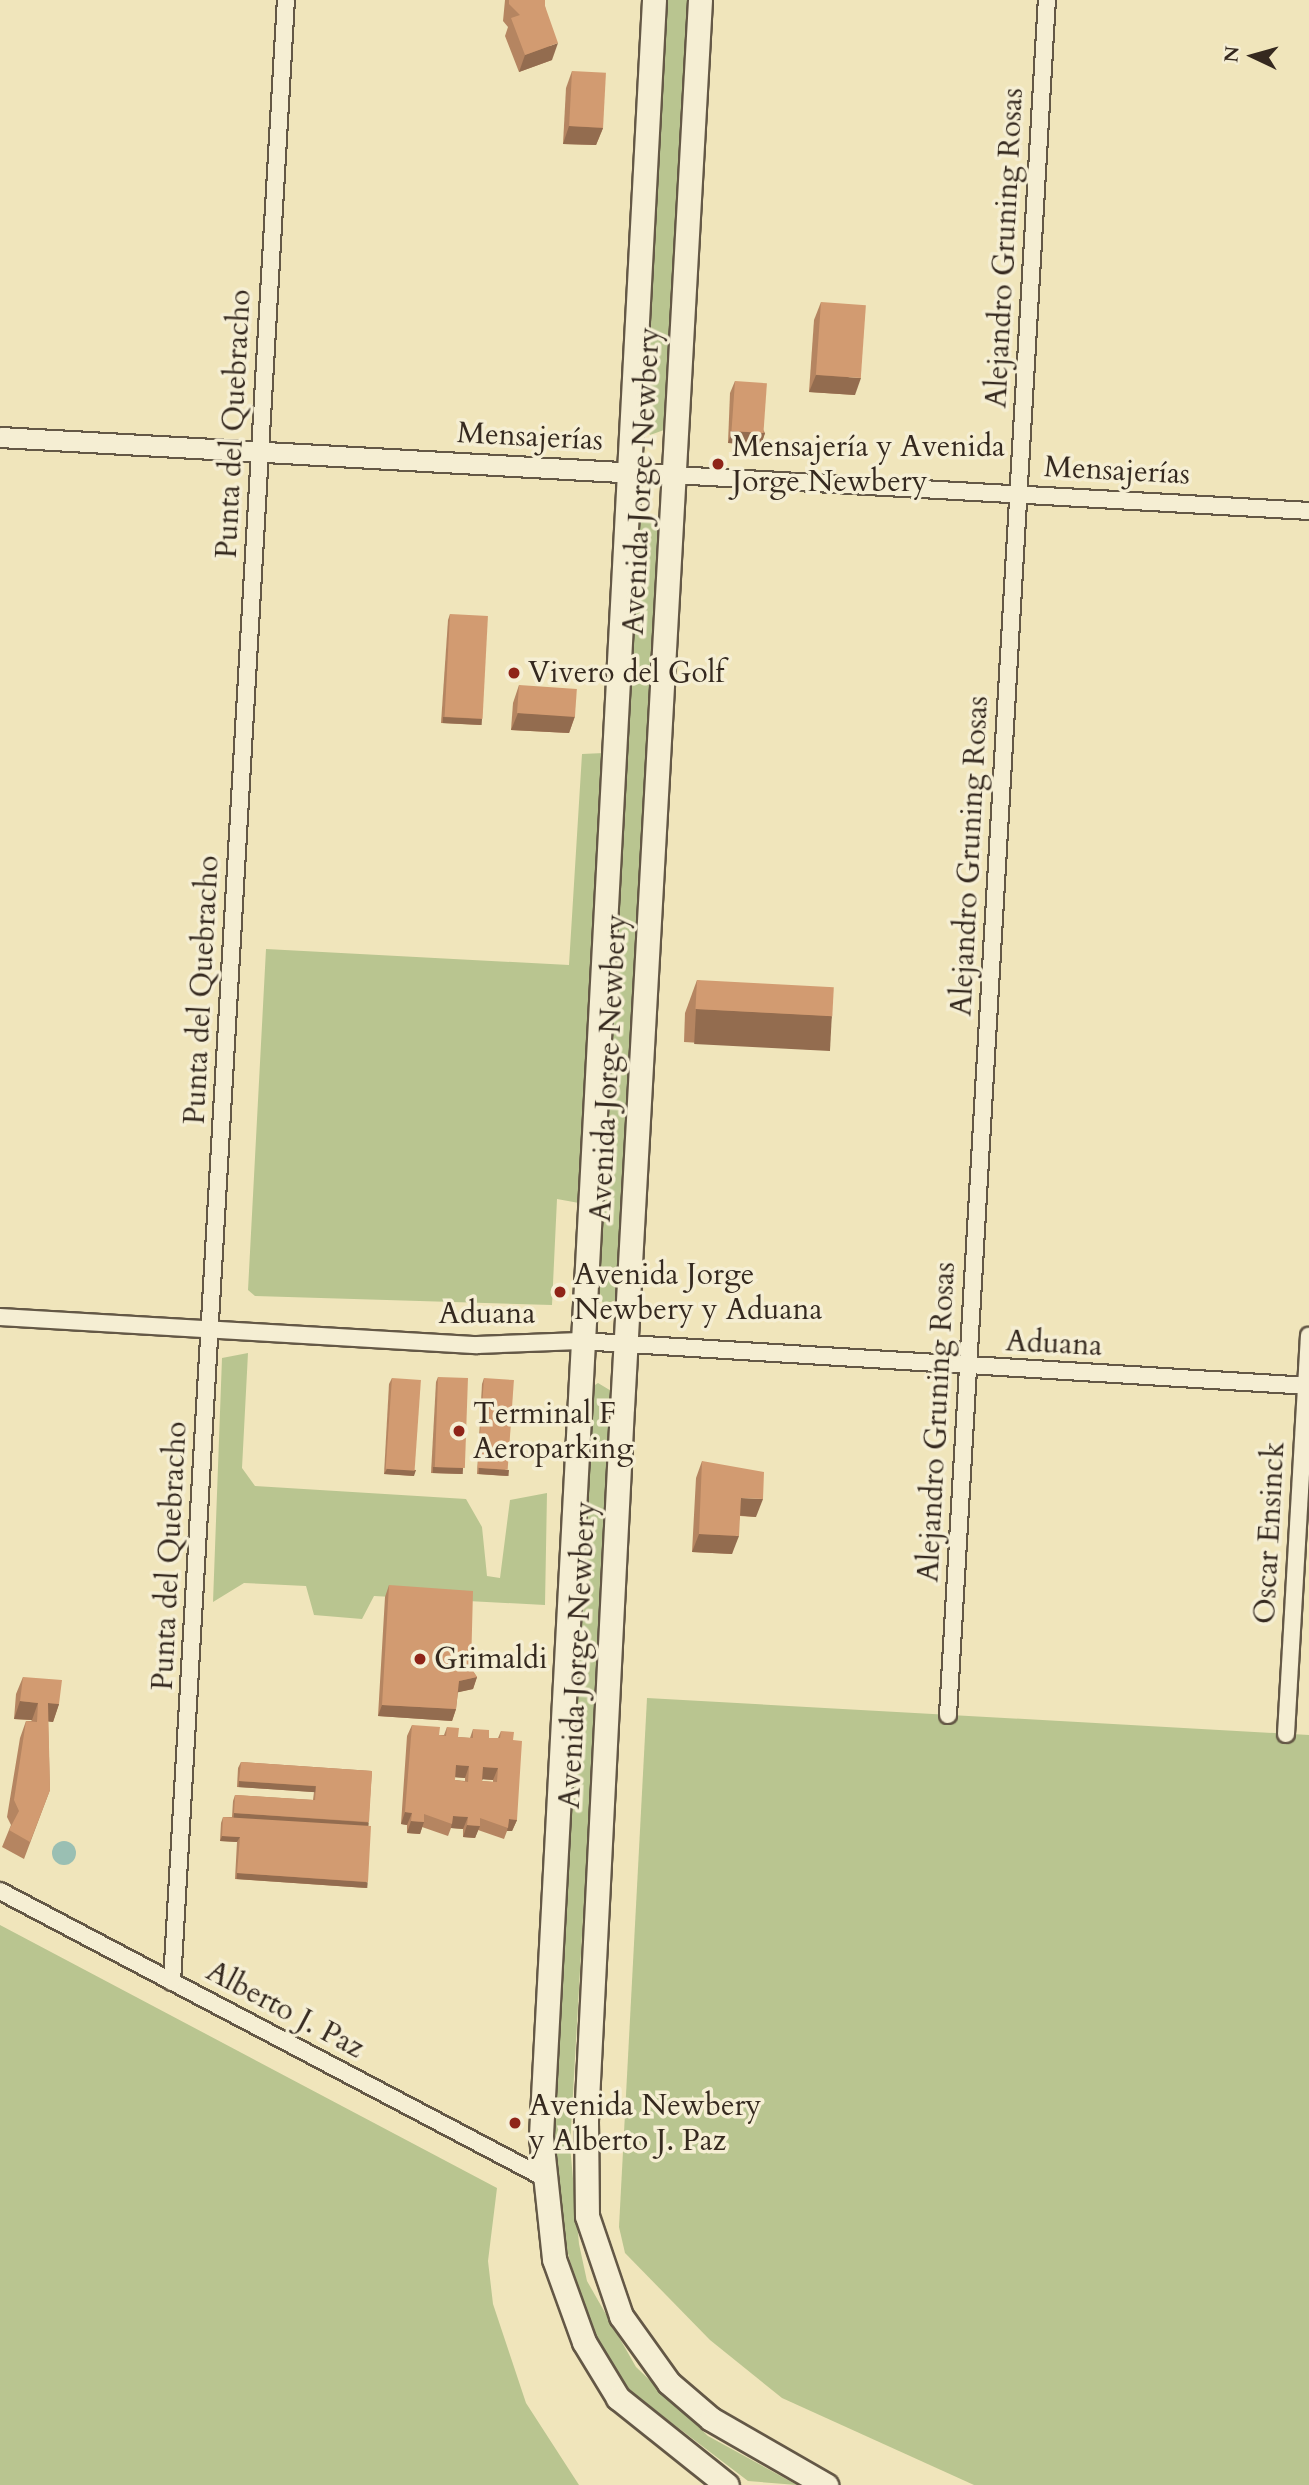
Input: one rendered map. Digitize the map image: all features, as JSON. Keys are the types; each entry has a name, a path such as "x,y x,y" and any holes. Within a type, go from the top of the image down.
{"main road":[{"name":"Avenida Jorge Newbery","path":"654,0 580,1341 543,2177 554,2259 597,2365 644,2423 727,2485"},
{"name":"Avenida Jorge Newbery","path":"700,0 586,2121 587,2216 599,2264 621,2316 669,2383 711,2419 826,2485"}],"street":[{"name":"Punta del Quebracho","path":"172,1982 286,0"},
{"name":"Alejandro Gruning Rosas","path":"947,1715 1047,0"},
{"name":"Mensajerías","path":"0,438 1309,511"},
{"name":"Aduana","path":"0,1317 477,1345 580,1341 968,1368 1308,1386"},
{"name":"Oscar Ensinck","path":"1286,1734 1309,1336"},
{"name":"Alberto J. Paz","path":"0,1891 543,2177"}],"green space":[{"path":"667,0 689,0 664,430 650,435 643,420"},
{"path":"646,512 661,520 616,1300 603,1305 597,1281 631,655 640,516"},
{"path":"604,753 579,1203 557,1199 552,1305 255,1296 248,1290 266,949 569,965 582,754"},
{"path":"248,1353 242,1468 255,1486 466,1499 482,1527 487,1576 500,1578 510,1500 547,1493 545,1605 374,1596 362,1619 314,1615 306,1586 244,1583 213,1602 222,1358"},
{"path":"598,1383 613,1392 570,2146 579,2244 587,2281 636,2367 708,2436 797,2485 748,2481 630,2391 587,2325 556,2208 552,2144 592,1387"},
{"path":"647,1698 1309,1735 1309,2485 974,2485 782,2398 710,2340 625,2253 619,2227"},
{"path":"0,1925 497,2188 488,2261 493,2304 526,2403 579,2485 0,2485"}],"water":[{"path":"64,1841 72,1845 76,1853 72,1861 64,1865 56,1861 52,1853 56,1845"}],"building":[{"path":"509,0 545,0 558,43 525,55 511,18 520,15 509,4"},
{"path":"572,71 606,73 603,128 569,126"},
{"path":"821,302 866,305 861,378 816,375"},
{"path":"735,381 767,383 763,433 732,431"},
{"path":"450,614 488,616 483,719 445,717"},
{"path":"519,685 577,689 575,717 517,713"},
{"path":"697,980 834,987 832,1016 695,1009"},
{"path":"438,1377 468,1378 465,1468 435,1467"},
{"path":"392,1378 421,1380 415,1471 386,1469"},
{"path":"484,1378 514,1380 508,1470 478,1468"},
{"path":"702,1461 764,1472 763,1499 741,1498 739,1536 699,1534"},
{"path":"389,1585 473,1591 471,1668 477,1677 459,1681 456,1709 382,1705"},
{"path":"23,1677 62,1680 59,1704 48,1703 50,1790 30,1842 9,1830 19,1811 14,1800 26,1721 37,1722 38,1703 20,1701"},
{"path":"412,1725 440,1727 439,1735 446,1736 447,1727 459,1728 458,1737 473,1738 473,1729 489,1730 489,1738 500,1738 501,1731 514,1732 513,1740 522,1741 517,1820 509,1819 508,1828 480,1818 480,1826 467,1825 468,1817 453,1816 452,1824 424,1814 424,1822 411,1821 412,1813 405,1812","holes":["456,1765 469,1766 468,1782 455,1780","483,1767 498,1768 497,1782 482,1781"]},
{"path":"241,1762 372,1771 369,1822 234,1813 235,1795 315,1800 316,1786 239,1781"},
{"path":"223,1817 371,1826 368,1882 237,1873 240,1837 222,1836"}],"place":[{"name":"Mensajería y Avenida Jorge Newbery","path":"718,464"},
{"name":"Vivero del Golf","path":"514,673"},
{"name":"Avenida Jorge Newbery y Aduana","path":"560,1292"},
{"name":"Terminal F Aeroparking","path":"459,1431"},
{"name":"Grimaldi","path":"420,1659"},
{"name":"Avenida Newbery y Alberto J. Paz","path":"515,2123"}]}
